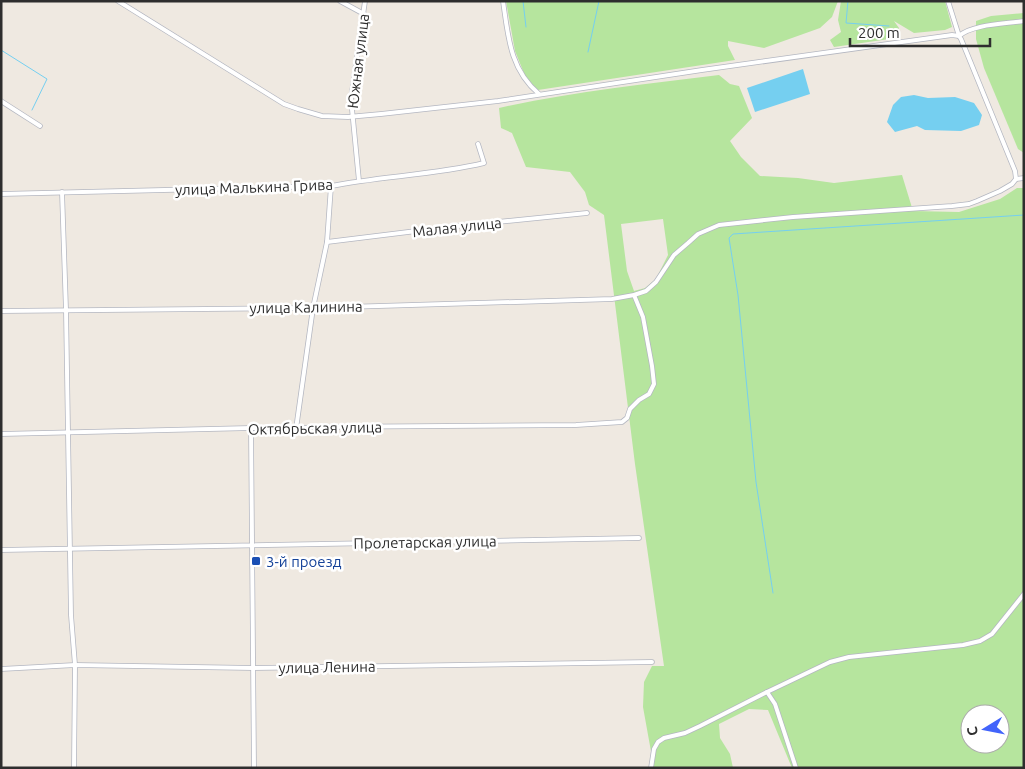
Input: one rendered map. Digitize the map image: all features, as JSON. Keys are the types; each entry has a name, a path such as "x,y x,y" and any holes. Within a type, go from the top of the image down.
{"street":[{"path":"118,1 284,104 322,116 352,117 477,104 710,69 952,35 959,36"},
{"path":"340,1 364,14"},
{"name":"Южная улица","path":"358,181 351,99 366,1"},
{"path":"503,1 508,36 515,62 529,85 539,94"},
{"path":"948,1 959,36 1012,160 1016,179 1024,178"},
{"path":"959,36 972,28 1024,21"},
{"path":"1,100 40,126"},
{"name":"улица Малькина Грива","path":"1,194 331,186 461,169 484,163 478,144"},
{"name":"улица Калинина","path":"1,311 313,308 612,299 646,291 656,282 674,255 698,234 719,225 793,217 969,204 1000,191 1012,184 1016,179"},
{"path":"296,429 313,308 326,242 331,186"},
{"path":"62,192 66,310 69,548 75,666 74,768"},
{"name":"Малая улица","path":"326,242 588,213"},
{"name":"Октябрьская улица","path":"1,434 622,422 627,418 630,409 649,394 654,384 643,317 634,295"},
{"path":"251,428 254,768"},
{"name":"Пролетарская улица","path":"1,550 639,538"},
{"path":"651,768 654,749 658,742 664,738 686,733 830,662 849,657 962,645 980,641 992,634 1024,594"},
{"name":"улица Ленина","path":"1,669 75,666 253,668 652,662"},
{"path":"767,692 775,704 796,768"}],"green space":[{"path":"506,1 838,1 832,17 820,28 764,48 728,41 728,46 735,60 538,90 526,78 515,51"},
{"path":"841,1 945,1 952,27 945,30 914,33 894,21 899,28 896,38 834,47 830,40 841,32 838,20"},
{"path":"1024,13 1024,153 1018,149 984,68 976,39 976,21 991,16"},
{"path":"719,75 730,84 739,86 752,118 730,141 741,157 760,176 798,178 834,183 902,175 913,211 959,212 1000,199 1017,188 1024,188 1024,768 792,768 768,710 749,709 719,724 720,738 730,754 733,768 654,768 643,707 644,682 652,666 664,666 635,464 604,215 589,205 585,192 570,172 526,167 512,133 501,128 499,108 636,85","holes":["663,219 668,255 656,279 645,288 634,291 627,271 621,224"]}],"water":[{"path":"803,69 810,94 755,112 747,88"},
{"path":"914,95 928,98 955,97 974,103 982,115 979,125 961,131 925,130 917,126 895,132 887,122 893,105 901,97"}],"waterway":[{"path":"523,1 526,27"},
{"path":"588,52 599,1"},
{"path":"848,1 846,23 889,26"},
{"path":"1,50 47,79 32,110"},
{"path":"773,593 756,482 738,295 729,238 733,234 1024,215"}],"place":[{"name":"3-й проезд","path":"256,561"}]}
